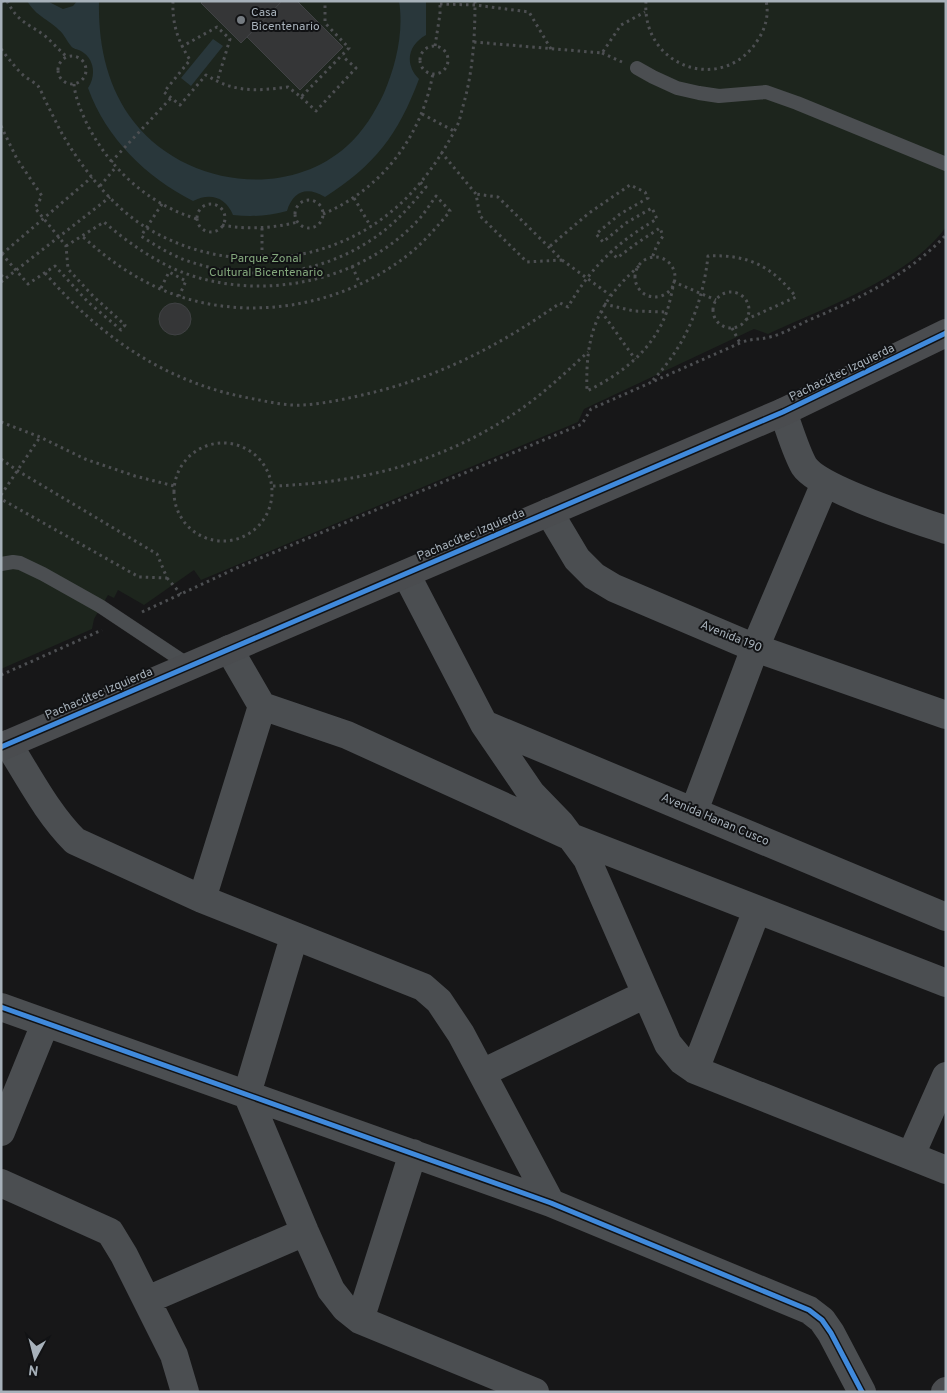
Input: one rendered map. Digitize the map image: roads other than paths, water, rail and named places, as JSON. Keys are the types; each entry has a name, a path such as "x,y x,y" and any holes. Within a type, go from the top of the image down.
{"street":[{"name":"Pachacútec Izquierda","path":"5,745 783,412 946,333"},
{"path":"783,412 805,467 826,483 877,506 946,530"},
{"path":"694,811 755,648 826,483"},
{"name":"Avenida 190","path":"549,512 577,559 594,576 614,588 755,648 946,715"},
{"path":"406,574 484,724 531,793 561,824 587,859 668,1044 682,1061 694,1070 946,1170"},
{"path":"229,649 262,706 347,735 571,837 946,983"},
{"path":"202,899 262,706"},
{"name":"Avenida Hanan Cusco","path":"484,724 946,917"},
{"path":"5,745 49,811 75,841 202,899 423,987 439,1001 451,1018 551,1203"},
{"path":"694,1070 757,910"},
{"path":"294,937 247,1094 331,1290 345,1308 360,1320 536,1392"},
{"path":"482,1073 646,994"},
{"path":"1,1007 551,1203 809,1310 822,1320 831,1332 862,1392"},
{"path":"1,1132 45,1024"},
{"path":"911,1155 946,1076"},
{"path":"360,1320 413,1153"},
{"path":"1,1183 110,1232 124,1255 174,1355 185,1392"},
{"path":"147,1300 305,1232"}],"lane":[{"path":"637,68 677,88 699,93 719,96 766,92 946,164"},
{"path":"1,564 13,562 26,566 124,620 190,666"}],"place":[{"name":"Casa Bicentenario","path":"241,20"}],"park label":[{"name":"Parque Zonal Cultural Bicentenario","path":"266,266"}]}
